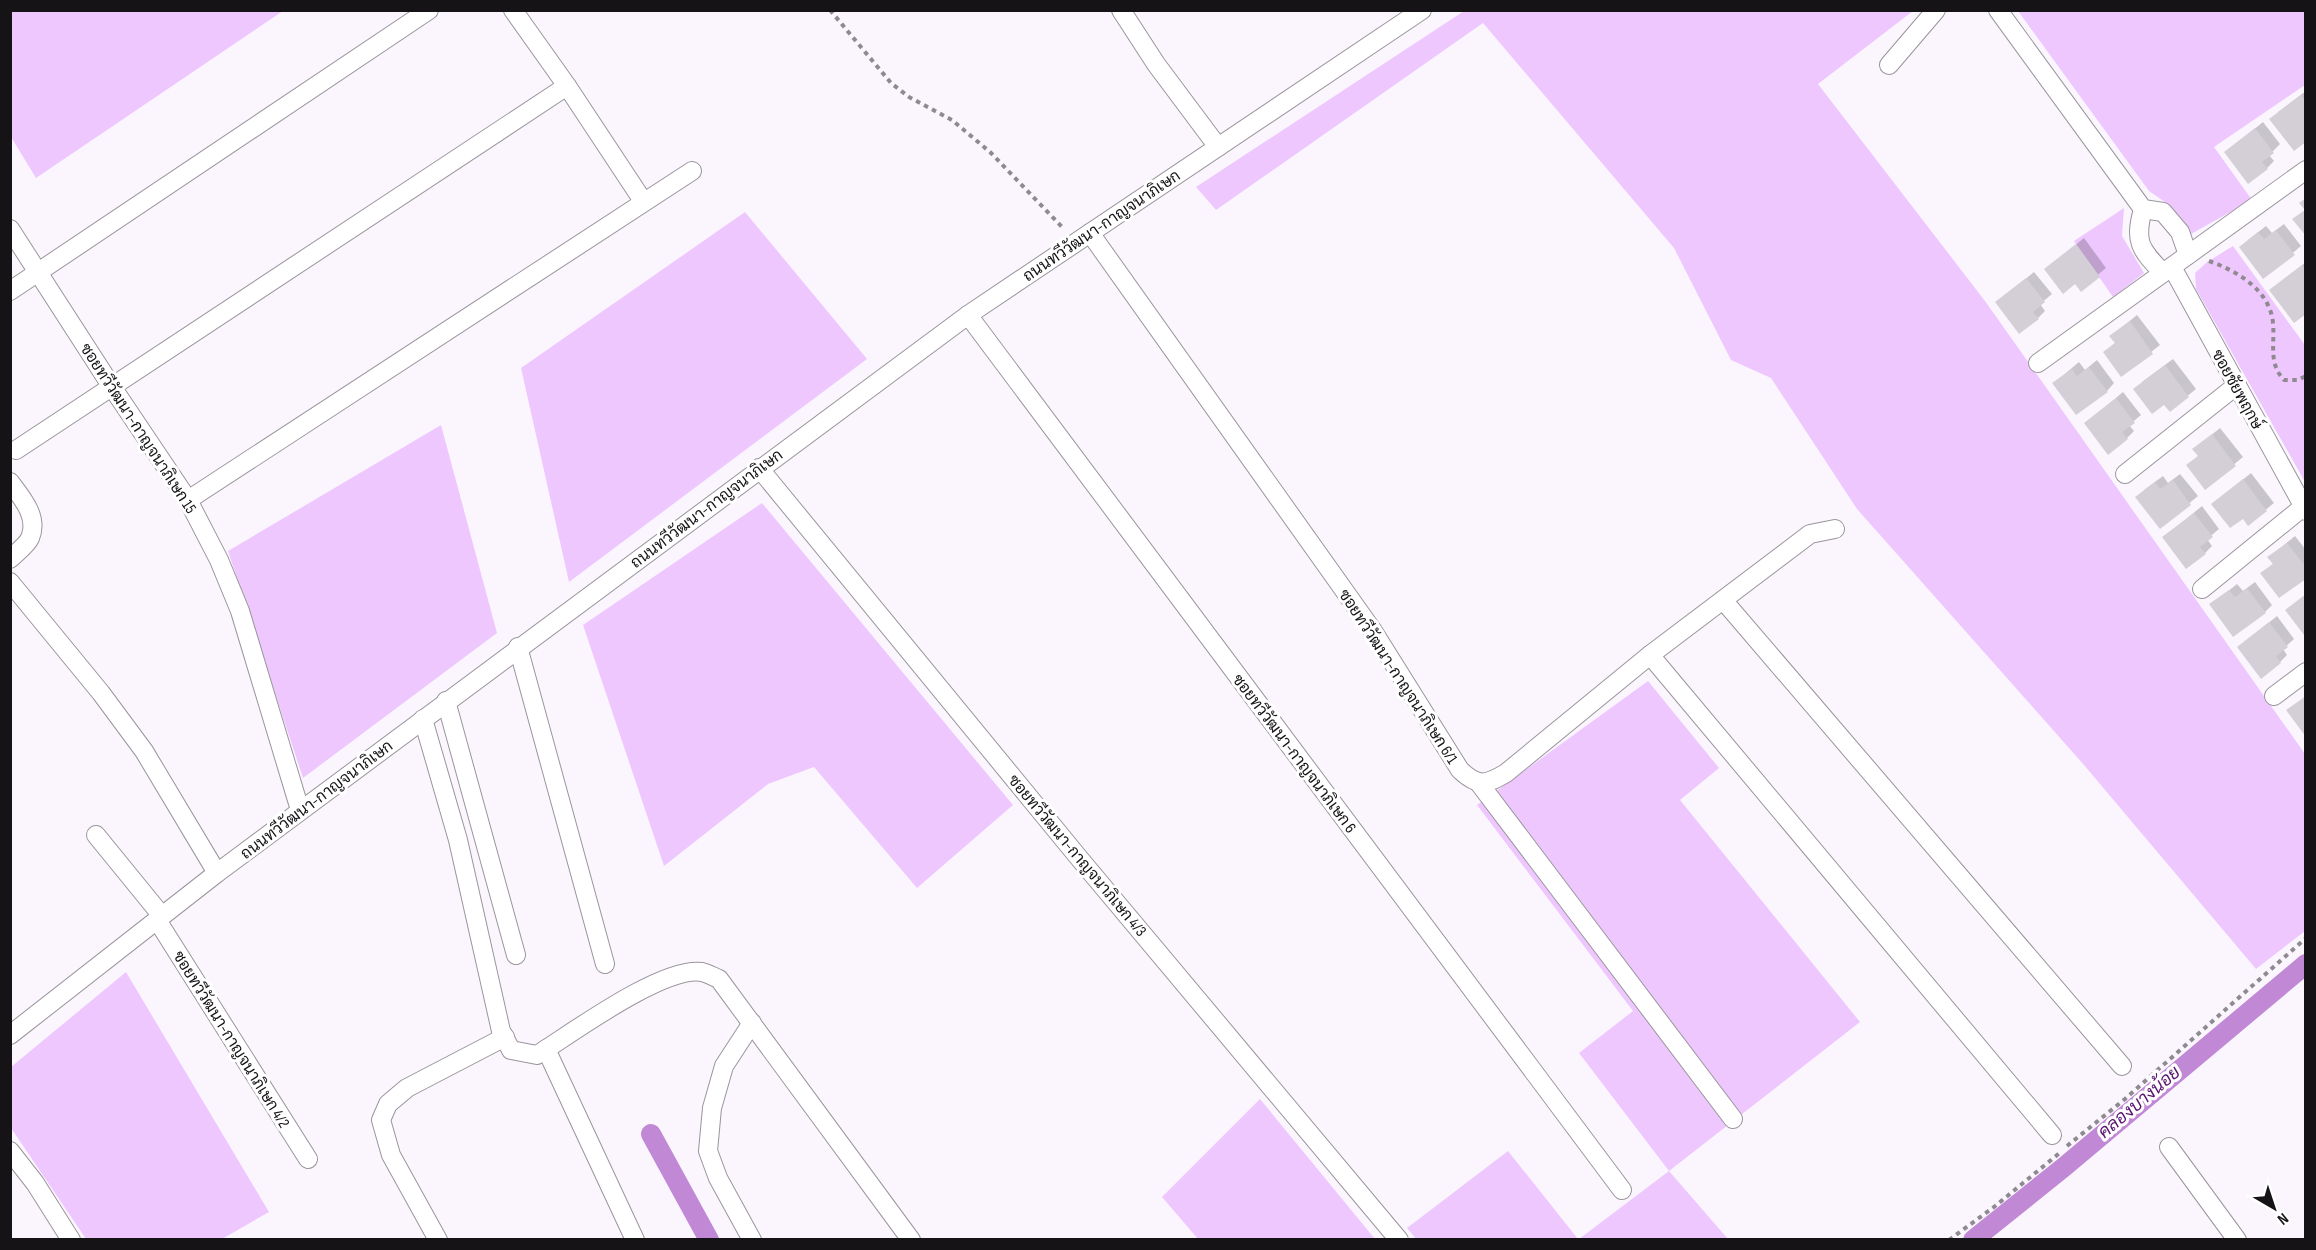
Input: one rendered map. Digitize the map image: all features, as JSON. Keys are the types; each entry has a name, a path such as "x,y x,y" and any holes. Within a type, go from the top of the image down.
{"street":[{"path":"10,291 429,10"},
{"path":"513,10 643,201"},
{"path":"1121,10 1156,64 1218,147"},
{"path":"1889,65 1936,10"},
{"path":"1998,10 2143,209 2163,212 2180,232 2188,255"},
{"name":"ถนนทวีวัฒนา-กาญจนาภิเษก","path":"13,1026 518,647 968,315 1418,12"},
{"path":"16,450 567,87"},
{"path":"188,500 692,171"},
{"path":"2038,363 2306,171"},
{"name":"ซอยชัยพฤกษ์","path":"2143,209 2137,231 2144,253 2168,270 2236,385 2304,509"},
{"name":"ซอยทวีวัฒนา-กาญจนาภิเษก 15","path":"10,229 188,500 219,560 240,611 300,810"},
{"name":"ซอยทวีวัฒนา-กาญจนาภิเษก 6/1","path":"1083,237 1373,631 1460,770 1479,783 1733,1119"},
{"name":"ซอยทวีวัฒนา-กาญจนาภิเษก 6","path":"968,315 1622,1190"},
{"path":"2125,474 2236,385"},
{"name":"ซอยทวีวัฒนา-กาญจนาภิเษก 4/3","path":"759,468 1079,858 1399,1239"},
{"path":"10,482 29,508 33,526 30,540 10,559"},
{"path":"2202,589 2304,509"},
{"path":"1479,783 1494,780 1506,773 1650,655 1810,534 1835,529"},
{"path":"10,582 101,693 144,751 216,873"},
{"path":"1723,600 2122,1066"},
{"path":"518,647 604,964"},
{"path":"1650,655 2052,1135"},
{"path":"2274,696 2306,672"},
{"path":"446,701 516,955"},
{"path":"423,719 458,840 501,1030 512,1050 537,1055 651,985 685,972 703,972 719,979 911,1239"},
{"name":"ซอยทวีวัฒนา-กาญจนาภิเษก 4/2","path":"96,835 159,918 308,1159"},
{"path":"752,1023 724,1066 712,1108 708,1151 718,1178 752,1239"},
{"path":"438,1239 391,1155 381,1120 388,1104 407,1088 505,1037"},
{"path":"546,1049 635,1239"},
{"path":"2169,1147 2237,1239"},
{"path":"10,1151 71,1239"}],"path":[{"path":"830,10 891,83 909,97 952,120 1083,237"},
{"path":"2188,255 2223,266 2246,279 2264,297 2273,321 2272,352 2276,371 2284,380 2298,380 2306,376"},
{"path":"1949,1239 1994,1207 2125,1099 2306,938"}],"shaded area":[{"path":"10,11 283,11 36,178 11,137"},
{"path":"1464,11 1913,11 1818,84 1985,301 2305,754 2305,931 2256,969 2084,765 1857,509 1771,378 1731,360 1674,248 1483,23 1216,210 1196,187"},
{"path":"2018,11 2305,11 2305,85 2214,147 2252,200 2191,234 2165,202 2149,191"},
{"path":"2124,208 2122,236 2144,273 2113,297 2074,241"},
{"path":"745,212 867,359 569,582 521,368"},
{"path":"2233,246 2305,345 2305,482 2196,289 2195,273 2207,262"},
{"path":"441,425 497,633 303,778 228,551"},
{"path":"762,503 1013,805 917,888 814,767 768,784 664,866 583,625"},
{"path":"1648,681 1719,768 1680,800 1860,1022 1669,1171 1579,1053 1633,1011 1477,805"},
{"path":"126,972 269,1212 222,1239 86,1239 11,1128 11,1067"},
{"path":"1260,1099 1375,1239 1198,1239 1162,1197"},
{"path":"1508,1151 1578,1239 1416,1239 1407,1228"},
{"path":"1669,1171 1728,1239 1579,1239"}],"building":[{"path":"2301,95 2306,101 2306,142 2294,151 2269,119"},
{"path":"2255,128 2274,153 2262,162 2268,169 2248,184 2224,152"},
{"path":"2306,198 2306,236 2292,219 2305,210 2299,203"},
{"path":"2276,230 2295,255 2263,279 2239,247 2258,232 2264,239"},
{"path":"2076,244 2100,277 2081,292 2075,284 2063,294 2044,269"},
{"path":"2302,265 2306,270 2306,314 2294,323 2269,290"},
{"path":"2026,278 2045,302 2033,312 2039,319 2019,334 1995,302"},
{"path":"2130,321 2153,354 2121,377 2103,352 2115,343 2109,336"},
{"path":"2165,365 2189,397 2170,412 2164,405 2152,414 2133,389"},
{"path":"2089,367 2108,392 2076,415 2052,383 2072,369 2077,376"},
{"path":"2116,398 2135,423 2122,432 2128,439 2108,455 2084,423"},
{"path":"2212,434 2236,466 2205,490 2186,465 2198,456 2192,449"},
{"path":"2243,479 2267,511 2248,526 2243,519 2230,528 2211,504"},
{"path":"2173,480 2191,505 2160,529 2135,497 2155,482 2160,489"},
{"path":"2194,513 2213,537 2200,547 2206,554 2186,569 2162,537"},
{"path":"2287,543 2306,567 2306,579 2279,598 2260,573 2273,564 2267,557"},
{"path":"2247,588 2266,613 2233,637 2209,604 2229,590 2235,597"},
{"path":"2306,594 2306,634 2304,635 2285,610"},
{"path":"2269,622 2288,647 2276,656 2281,663 2261,679 2237,647"},
{"path":"2306,696 2306,737 2286,710"}],"waterway":[{"name":"คลองบางน้อย","path":"1973,1240 2064,1167 2306,964"},
{"path":"651,1134 709,1240"}]}
